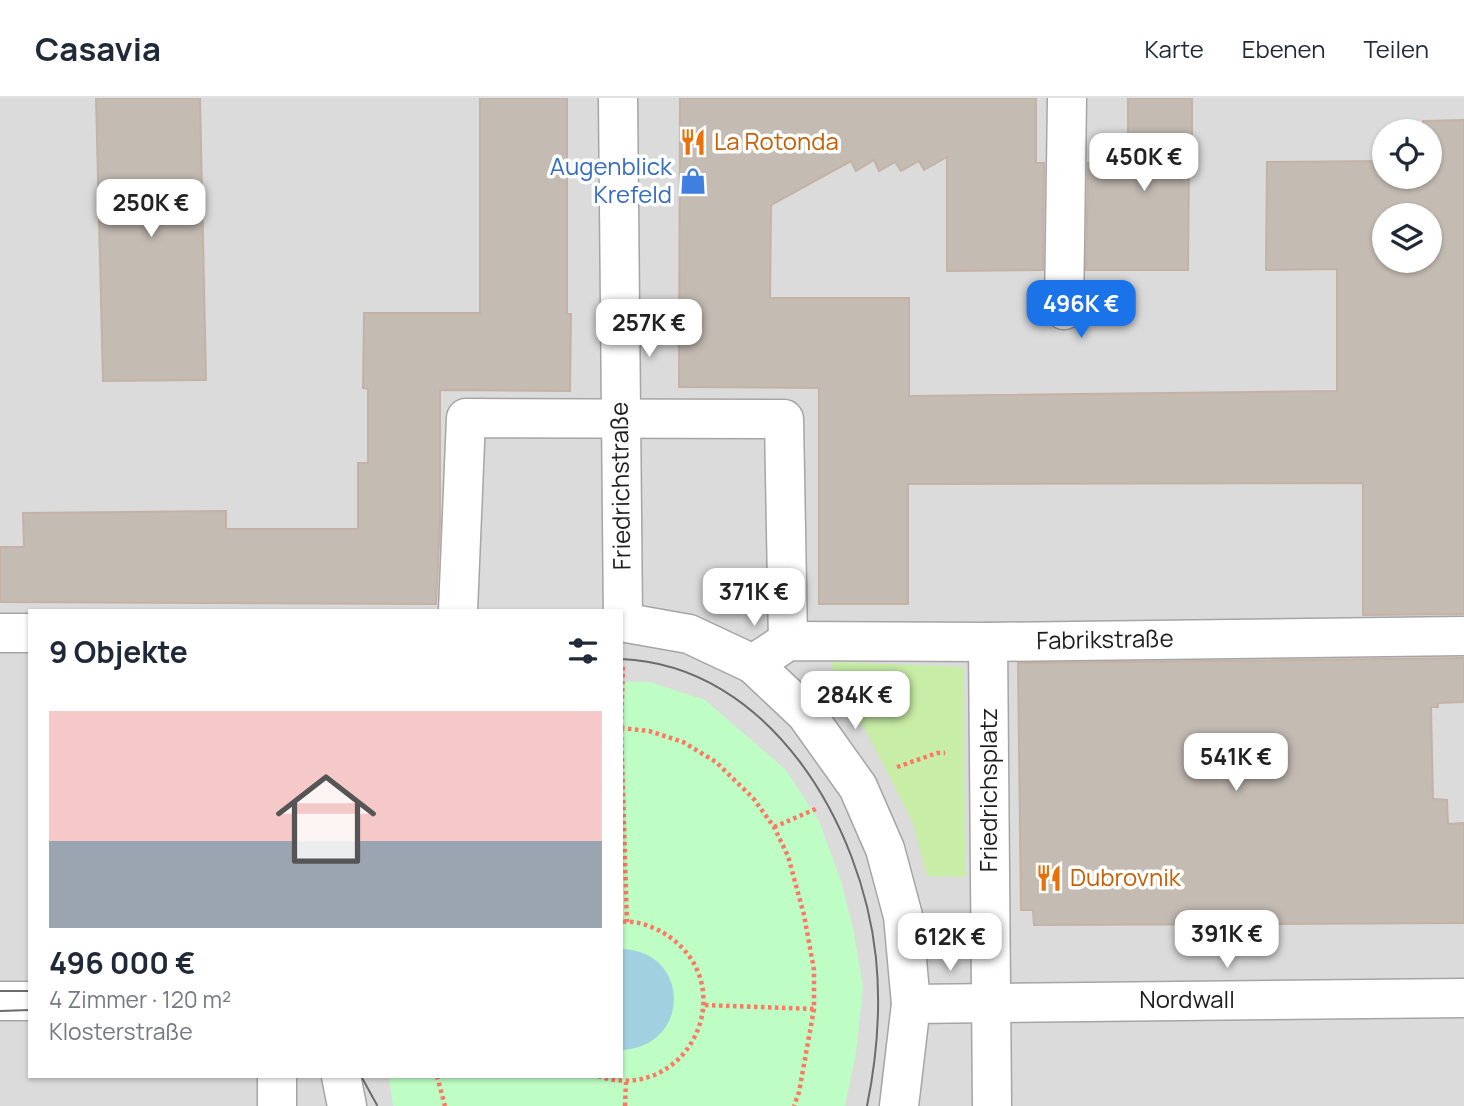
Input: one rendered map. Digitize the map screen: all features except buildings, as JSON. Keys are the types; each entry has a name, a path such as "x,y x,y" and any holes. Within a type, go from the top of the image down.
{"street":[{"name":"Friedrichstraße","path":"618,98 622,609"},
{"path":"1064,310 1067,98"},
{"path":"458,609 466,418 784,418 788,641 753,664"},
{"path":"623,622 689,634 753,664 807,713 859,787 885,849 903,916 911,1004 899,1106"},
{"path":"0,633 28,633"},
{"name":"Fabrikstraße","path":"788,641 988,642 1464,636"},
{"name":"Friedrichsplatz","path":"988,642 992,1106"},
{"name":"Nordwall","path":"911,1004 1464,998"},
{"path":"0,1001 28,1001"},
{"path":"277,1078 277,1106"},
{"path":"341,1078 347,1106"}],"path":[{"path":"623,728 649,731 683,742 716,762 753,798 774,827 788,856 804,915 814,970 814,1009 794,1106"},
{"path":"607,1078 626,1082 649,1078 671,1067 688,1050 700,1029 705,1005 701,980 691,958 674,939 652,926 624,922 623,857"},
{"path":"705,1005 814,1009"},
{"path":"438,1078 445,1106"},
{"path":"625,1106 626,1082"}],"shaded area":[{"path":"0,98 1464,98 1464,1106 0,1106"}],"green space":[{"path":"832,662 964,667 965,877 927,876 913,823 866,731 833,683"},
{"path":"623,681 650,682 705,700 786,770 819,821 841,881 854,933 863,987 856,1053 845,1106 393,1106 389,1078 623,1078"}],"water":[{"path":"623,949 644,954 661,965 670,981 674,999 671,1017 661,1033 644,1045 623,1050"}],"tram line":[{"path":"623,659 674,668 722,690 763,721 799,761 828,807 851,856 867,907 876,958 877,1032 867,1106"},
{"path":"0,991 28,991"},
{"path":"0,1011 28,1010"},
{"path":"362,1078 377,1105"}],"place":[{"name":"La Rotonda","path":"693,142"},
{"name":"Augenblick Krefeld","path":"693,181"},
{"name":"Dubrovnik","path":"1049,878"}]}
